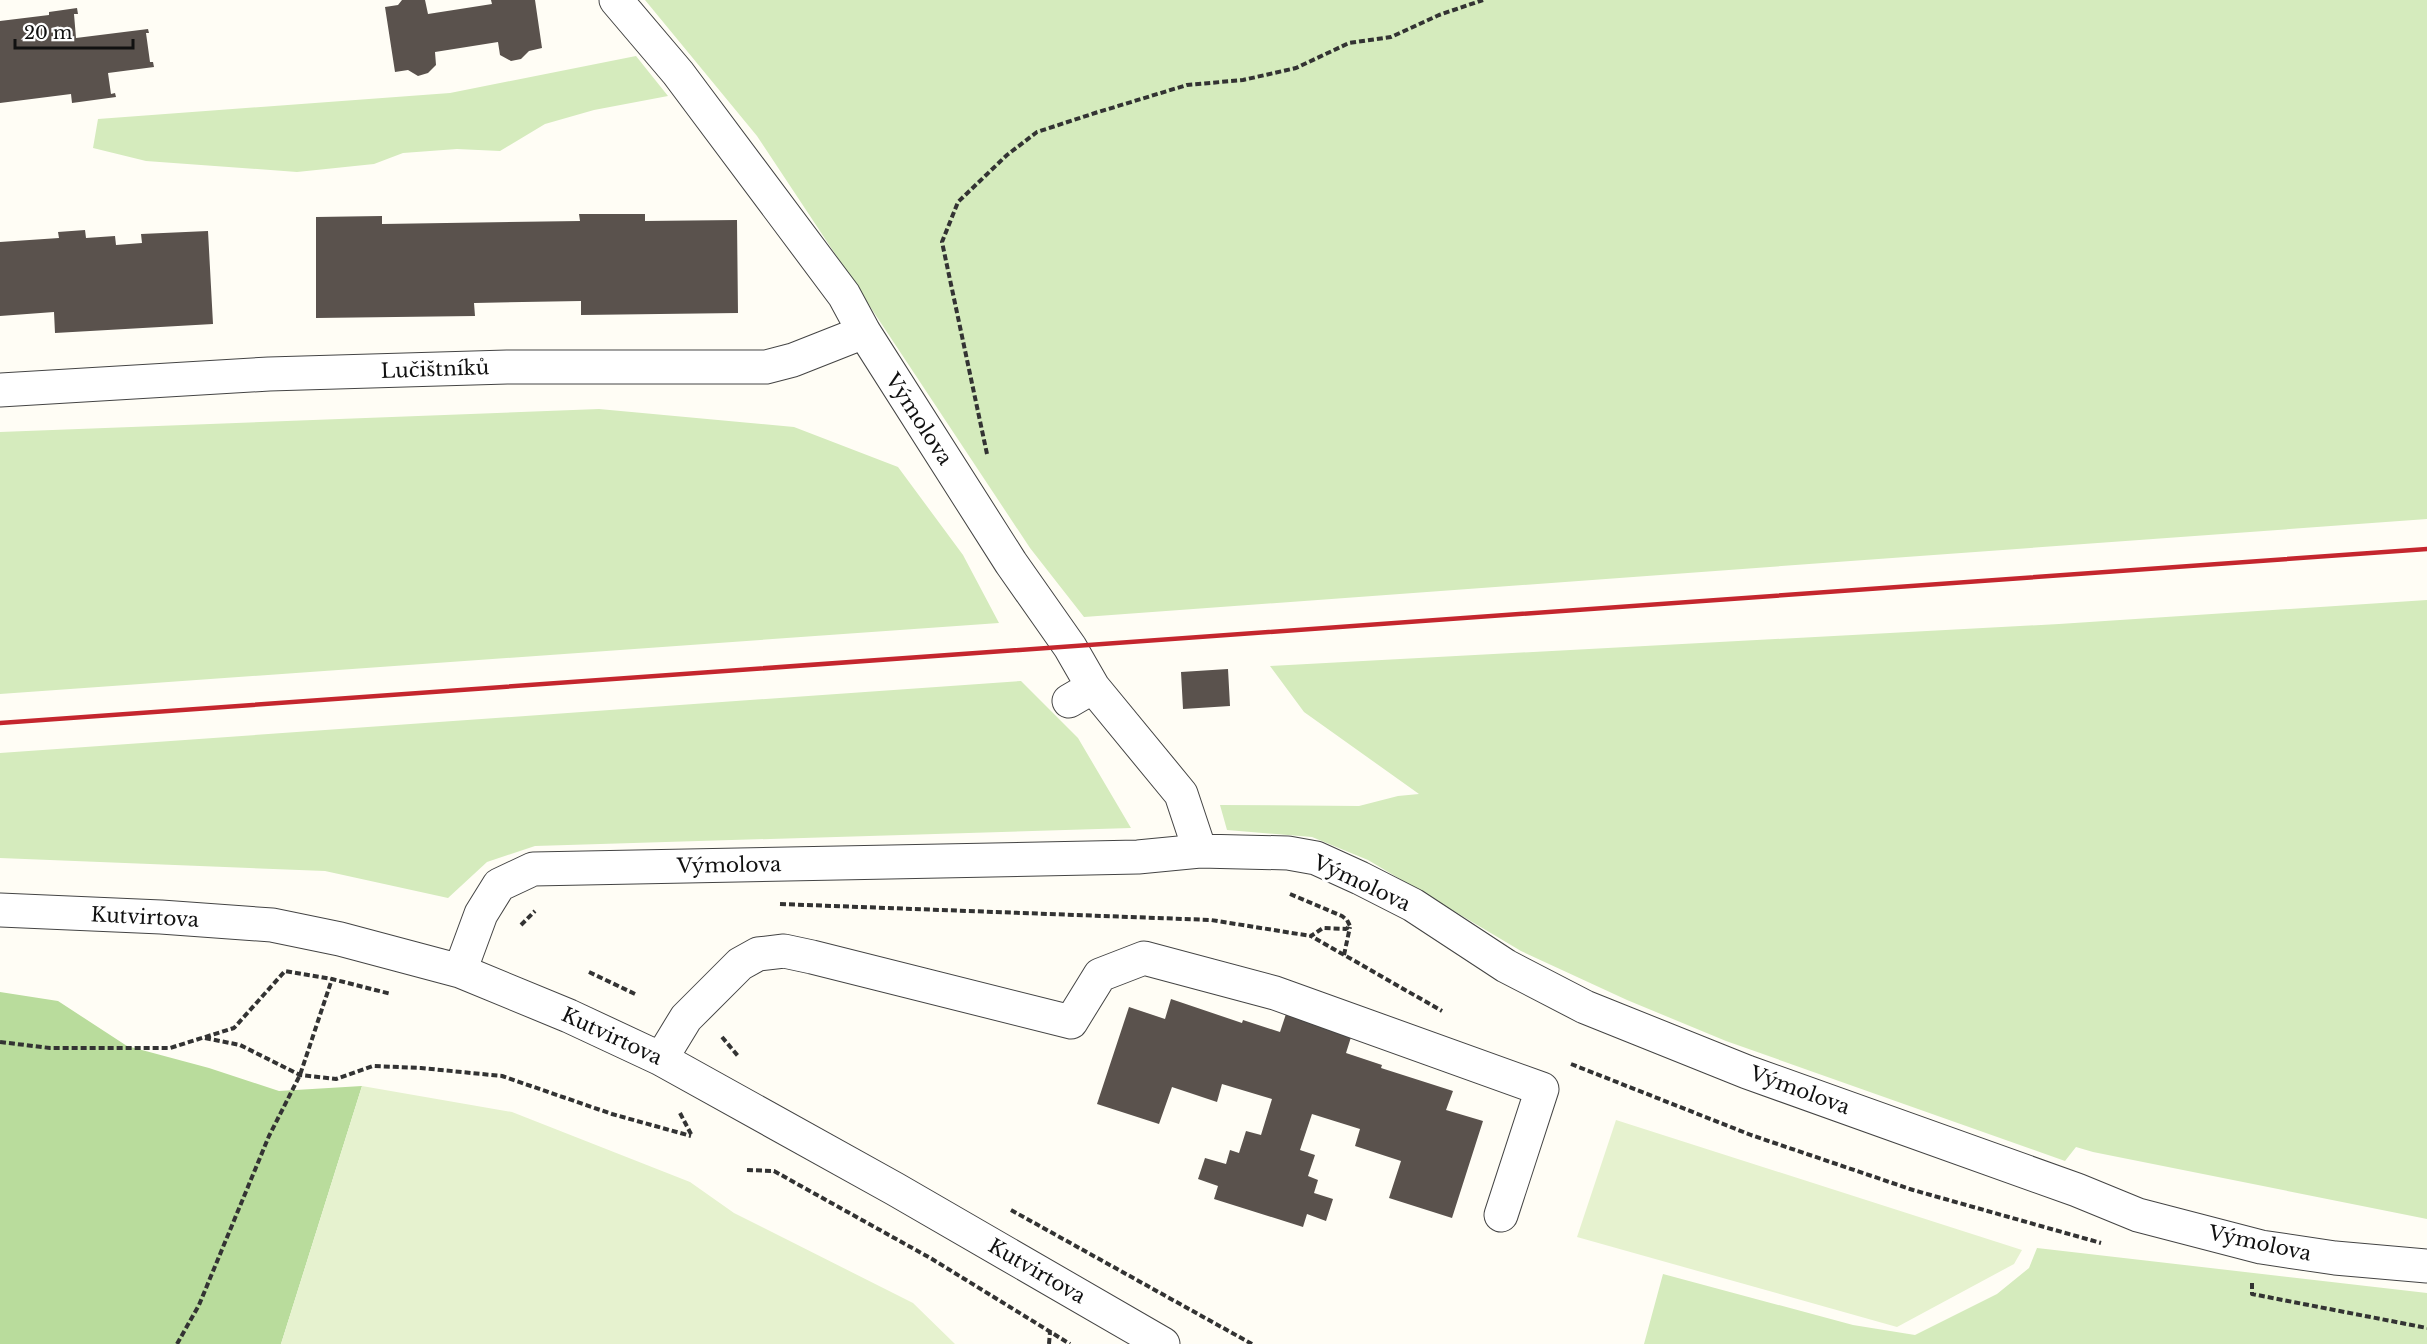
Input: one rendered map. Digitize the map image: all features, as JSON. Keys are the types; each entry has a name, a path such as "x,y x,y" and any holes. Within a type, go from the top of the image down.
{"street":[{"name":"Výmolova","path":"616,0 678,73 837,285 864,332 1011,562 1070,647 1081,694 1142,749 1181,794 1200,851"},
{"name":"Lučištníků","path":"0,390 269,374 507,367 766,367 793,360 864,332"},
{"name":"Výmolova","path":"460,971 481,914 500,885 533,870 1138,857 1200,851 1288,853 1316,858 1413,905 1506,966 1585,1007 1747,1072 2066,1186 2257,1260 2335,1258 2427,1266"},
{"name":"Kutvirtova","path":"0,910 160,917 272,926 339,939 460,971 569,1016 662,1059 895,1189 1163,1344"},
{"path":"662,1059 686,1018 740,964 758,954 784,951 813,957 1071,1022 1100,975 1144,958 1275,993 1542,1089 1501,1215"}],"path":[{"path":"990,463 942,242 958,202 1007,155 1037,132 1095,113 1187,85 1243,80 1296,68 1349,43 1391,37 1438,15 1483,0"},
{"path":"770,904 1211,920 1311,936"},
{"path":"1344,955 1350,926"},
{"path":"0,1042 50,1048 170,1048 234,1028 285,971 332,979 399,996"},
{"path":"589,972 635,994"},
{"path":"177,1344 199,1305 269,1136 300,1075 332,979"},
{"path":"203,1037 240,1045 300,1075 336,1079 373,1066 502,1076 612,1114 692,1136 681,1114 670,1108"},
{"path":"747,1170 774,1171 932,1259 1070,1344"},
{"path":"2257,1260 2252,1294 2427,1328"},
{"path":"1048,1344 1050,1332"}],"green space":[{"path":"645,0 2427,0 2427,519 1084,617 1030,548 757,136"},
{"path":"636,56 668,96 594,110 545,124 500,151 457,149 403,153 374,164 297,172 146,161 93,148 98,119 450,93"},
{"path":"599,409 794,427 898,467 963,555 999,623 0,694 0,432"},
{"path":"2427,600 2427,1219 2076,1147 2065,1161 1726,1041 1627,1000 1521,951 1368,860 1312,837 1227,830 1220,805 1359,806 1398,796 1419,794 1304,712 1270,666 2059,624"},
{"path":"1021,681 1078,738 1131,828 535,846 487,862 448,898 325,871 0,858 0,753"},
{"path":"0,992 58,1001 127,1046 209,1068 279,1091 362,1086 281,1344 0,1344"},
{"path":"362,1086 512,1112 690,1182 734,1213 913,1303 955,1344 281,1344"},
{"path":"1616,1120 2022,1250 2014,1264 1897,1327 1577,1237"},
{"path":"2037,1248 2427,1293 2427,1344 1644,1344 1663,1274 1853,1325 1915,1335 1997,1294 2029,1268"}],"building":[{"path":"402,0 425,0 428,14 492,4 491,0 535,0 542,48 529,51 521,59 511,61 500,55 498,42 435,52 436,65 428,73 418,76 408,70 395,72 385,7 398,5"},
{"path":"77,8 78,14 74,14 76,38 148,29 149,33 146,33 150,62 153,62 154,67 108,73 111,94 115,93 116,97 72,103 71,94 0,103 0,21 49,15 49,12"},
{"path":"579,214 645,214 645,221 737,220 738,313 581,315 581,301 474,303 475,316 316,318 316,217 382,216 382,224 580,221"},
{"path":"85,230 86,238 115,236 116,245 142,243 141,234 208,231 213,324 55,333 54,312 0,316 0,242 59,238 58,232"},
{"path":"1228,669 1230,706 1183,709 1181,672"},
{"path":"1171,999 1242,1023 1243,1020 1280,1032 1286,1014 1352,1034 1346,1053 1382,1065 1381,1068 1453,1091 1446,1110 1483,1121 1452,1218 1389,1198 1401,1161 1355,1146 1360,1129 1312,1114 1300,1150 1315,1155 1308,1176 1318,1180 1314,1193 1333,1199 1326,1221 1307,1214 1303,1227 1214,1199 1218,1186 1198,1179 1205,1158 1226,1164 1230,1150 1239,1153 1246,1131 1261,1135 1272,1099 1222,1084 1217,1102 1172,1087 1159,1124 1097,1104 1129,1007 1165,1019"}],"railway":[{"path":"0,723 2427,549"}]}
